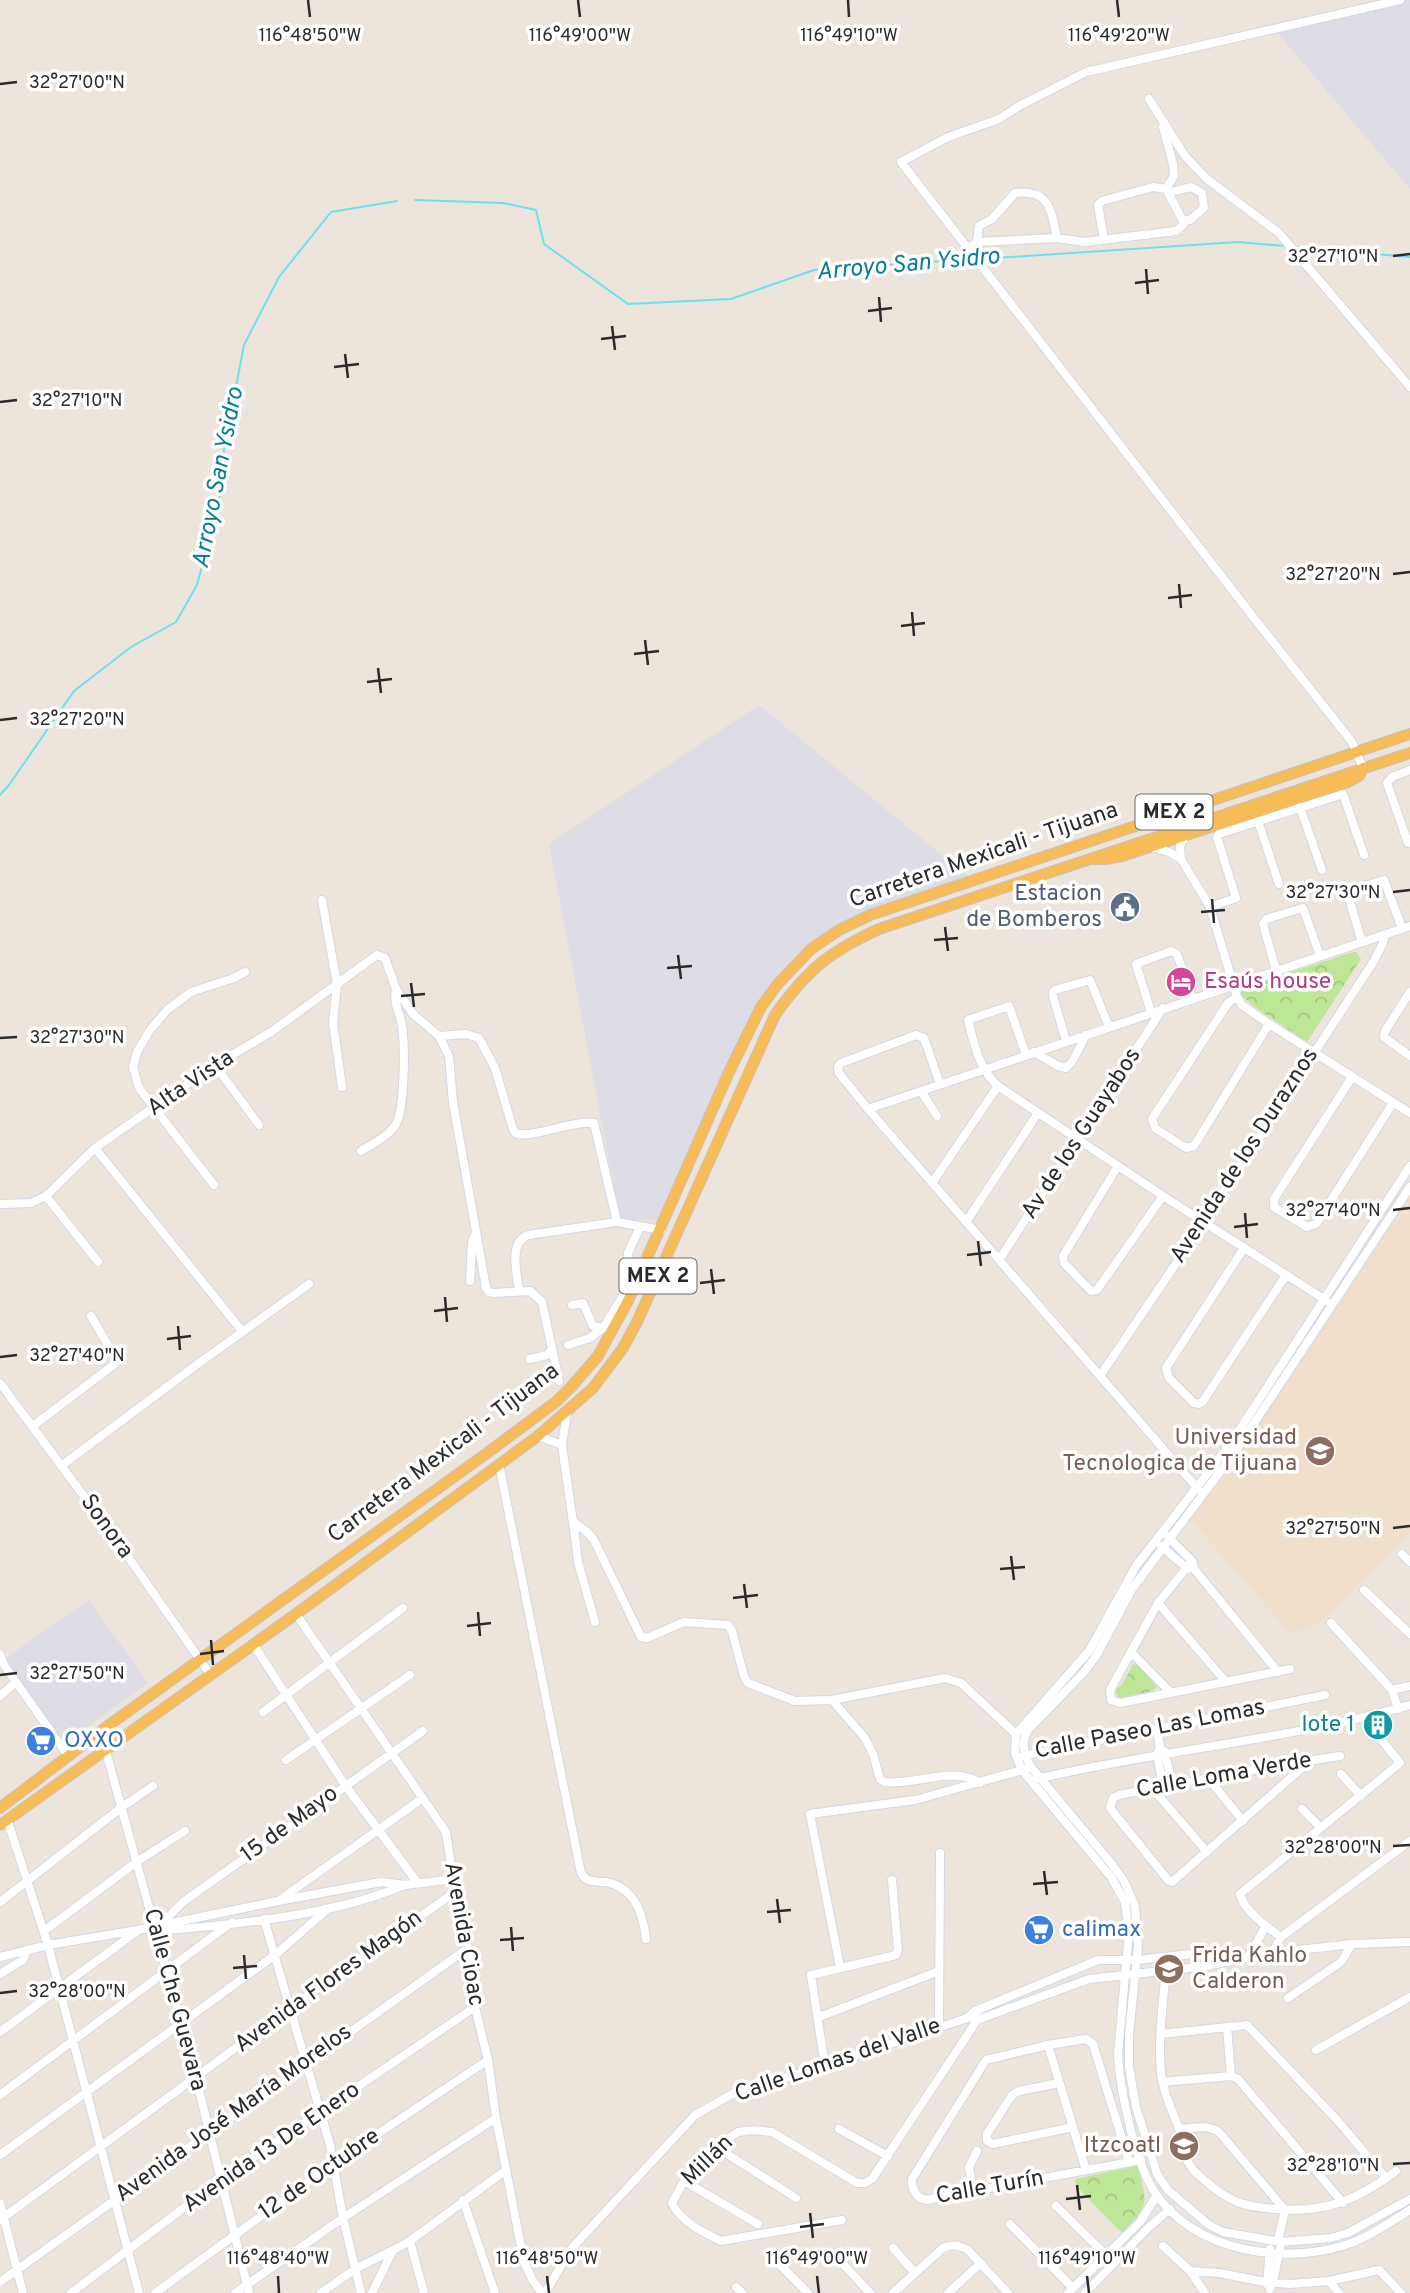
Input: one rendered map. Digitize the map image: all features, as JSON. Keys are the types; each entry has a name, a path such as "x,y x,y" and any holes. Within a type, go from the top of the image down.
{"main road":[{"name":"Carretera Mexicali - Tijuana","path":"0,1808 557,1401 598,1356 628,1301 729,1072 761,1007 792,967 824,940 839,930 883,910 1410,734"},
{"name":"Carretera Mexicali - Tijuana","path":"4,1822 296,1614 538,1436 567,1412 603,1375 632,1331 775,1014 807,974 838,949 879,929 1410,753"},
{"path":"1087,858 1113,859 1151,847 1348,782 1359,776 1363,768"}],"street":[{"path":"1363,768 1352,742 901,162 948,137 999,119 1086,72 1400,0"},
{"path":"1149,99 1185,156 1207,180 1279,233 1410,387"},
{"path":"1161,120 1174,164 1174,176 1167,191"},
{"path":"1104,240 1098,205 1102,201 1153,187 1167,191 1191,187 1202,193 1204,208 1189,220 1183,221"},
{"path":"969,248 977,242 1056,238 1085,242 1176,231 1183,225 1183,221 1167,191"},
{"path":"977,242 979,226 992,219 1015,193 1027,192 1041,196 1051,209 1056,238"},
{"path":"1408,843 1387,783 1388,779 1410,771"},
{"path":"1210,907 1236,898 1217,837 1219,834 1343,794 1364,855"},
{"path":"1300,807 1322,870"},
{"path":"1258,821 1279,884"},
{"path":"1186,835 1180,846 1181,859 1210,907 1237,997 1242,1005 1410,1113"},
{"path":"1151,847 1181,859"},
{"path":"868,1109 1192,998 1320,956 1362,942 1406,927 1384,880 1349,891 1362,942"},
{"path":"322,900 337,984 333,1023 342,1087"},
{"path":"1276,970 1263,924 1266,919 1303,908 1320,956"},
{"name":"Avenida de los Duraznos","path":"1100,1376 1374,961 1385,934"},
{"path":"1151,1012 1136,964 1171,951 1177,954 1192,998"},
{"name":"Alta Vista","path":"46,1196 95,1148 215,1065 271,1032 377,955 385,958 396,989"},
{"path":"214,1185 139,1088 133,1067 137,1052 150,1030 167,1010 191,992 245,972"},
{"path":"1066,1041 1053,996 1055,990 1090,979 1109,1027"},
{"path":"396,989 413,1014 439,1036 449,1056 453,1102 486,1288 489,1292 530,1291 541,1302 559,1381"},
{"path":"361,1151 392,1129 400,1111 403,1044 402,1024 395,1004 396,989"},
{"path":"1410,992 1385,1031 1384,1037 1410,1056"},
{"path":"1237,997 1228,1003 1153,1119 1155,1128 1186,1148 1194,1146 1269,1024"},
{"path":"1086,1035 1066,1068 1030,1054 1011,1009 1006,1006 968,1020 984,1069 998,1086 1328,1301"},
{"name":"Av de los Guayabos","path":"999,1260 1163,1008"},
{"path":"439,1036 466,1034 478,1038 495,1068 516,1134 594,1123 617,1222"},
{"path":"940,1084 924,1038 916,1035 841,1063 838,1067 839,1073 868,1109 1201,1491"},
{"path":"215,1065 259,1125"},
{"path":"1352,1077 1273,1203 1275,1207 1307,1227 1316,1224 1394,1103"},
{"path":"932,1183 998,1086"},
{"path":"920,1091 937,1116"},
{"path":"966,1222 1038,1113"},
{"path":"95,1148 242,1331"},
{"path":"1118,1166 1063,1256 1064,1263 1091,1291 1097,1290 1163,1196"},
{"path":"1328,1301 1410,1166"},
{"path":"1410,1187 1328,1301 1132,1589 1096,1656 1027,1731 1021,1757 1022,1770 1030,1781 1118,1888 1128,1917 1128,1960 1118,2054 1119,2071 1130,2126 1141,2160 1157,2195 1204,2236 1279,2254 1316,2251 1353,2242 1410,2210"},
{"path":"0,1204 31,1203 46,1196 98,1262"},
{"path":"519,1291 515,1256 521,1238 617,1222 661,1230"},
{"path":"568,1345 590,1338 603,1328 627,1289 628,1253 640,1227"},
{"path":"470,1281 472,1243 476,1232"},
{"path":"1244,1248 1166,1368 1170,1378 1194,1404 1203,1401 1286,1275"},
{"path":"61,1465 310,1284"},
{"path":"572,1305 583,1303 593,1326 603,1328"},
{"path":"33,1426 116,1363 91,1316"},
{"path":"530,1359 547,1355 552,1349"},
{"name":"Sonora","path":"0,1383 210,1674"},
{"path":"567,1412 562,1445 578,1562 595,1622"},
{"path":"538,1436 562,1445"},
{"path":"499,1464 581,1873 584,1879 589,1881 619,1886 636,1902 643,1917 646,1940"},
{"path":"1201,1491 1155,1540 1124,1585 1088,1651 1016,1734 1014,1745 1021,1757 1124,1881 1135,1906 1138,1919 1138,1960 1129,2035 1129,2067 1136,2107 1161,2182 1190,2211 1223,2232 1277,2239 1321,2239 1348,2233 1410,2199"},
{"path":"574,1522 594,1540 640,1637 647,1638 684,1622 728,1625 748,1683 795,1701 832,1700 952,1678 961,1682 1016,1734"},
{"path":"1162,1531 1278,1672"},
{"path":"1155,1540 1191,1566"},
{"path":"1402,1554 1410,1562"},
{"path":"1191,1566 1158,1603 1110,1690 1111,1700 1120,1703 1290,1669"},
{"path":"1364,1590 1410,1634"},
{"path":"1158,1603 1226,1682"},
{"path":"263,1712 402,1608"},
{"name":"Avenida Cioac","path":"296,1614 446,1832 455,1892 468,1948 475,2007 488,2060 496,2118 524,2262 543,2293"},
{"path":"1331,1623 1392,1690 1398,1709"},
{"path":"253,1644 345,1785 417,1882"},
{"path":"1131,1652 1171,1693"},
{"path":"0,1654 2,1665 68,1756"},
{"path":"286,1760 410,1675"},
{"path":"0,1696 16,1682"},
{"path":"1392,1690 1410,1686"},
{"name":"Calle Paseo Las Lomas","path":"1021,1757 1325,1695"},
{"path":"832,1700 865,1738 880,1779 884,1782 958,1776 971,1777 980,1783"},
{"path":"1030,1781 1161,1751 1365,1718 1410,1705"},
{"path":"1281,1937 1243,1902 1240,1894 1400,1763 1365,1718"},
{"path":"1157,1729 1163,1787"},
{"name":"15 de Mayo","path":"156,1928 183,1902 423,1731"},
{"name":"Calle Che Guevara","path":"105,1748 196,2078 248,2289"},
{"path":"1161,1751 1174,1785"},
{"name":"Calle Loma Verde","path":"1207,1852 1172,1882 1168,1880 1113,1814 1110,1802 1119,1795 1340,1756"},
{"path":"1153,1789 1207,1852 1311,1760"},
{"path":"841,1967 810,1814 903,1802 1031,1767"},
{"path":"1341,1774 1361,1796"},
{"path":"1208,1778 1243,1821"},
{"path":"0,1902 153,1786"},
{"path":"278,1900 424,1798"},
{"path":"1303,1809 1321,1828"},
{"path":"4,1822 29,1881 44,1931 139,2293"},
{"path":"44,1931 138,1861 185,1831"},
{"path":"1272,1953 1281,1937 1410,1841"},
{"path":"939,2026 940,1853"},
{"path":"0,1956 138,1930 264,1919 329,1908 417,1882 453,1879"},
{"path":"825,2066 811,1975 897,1955 892,1880"},
{"path":"156,1928 278,1900 381,1882 405,1885"},
{"name":"Avenida Flores Magón","path":"2,2219 289,2009 455,1892"},
{"path":"0,2155 275,1955 329,1908"},
{"path":"264,1919 321,2113 361,2293"},
{"path":"0,2095 232,1922"},
{"path":"1248,1957 1266,1926"},
{"path":"0,2032 138,1930"},
{"path":"1206,1966 1272,1953 1352,1944 1410,1942"},
{"path":"1288,1998 1341,1962 1352,1944"},
{"name":"Avenida José María Morelos","path":"0,2283 468,1948"},
{"path":"0,1974 18,1964 26,1956 27,1950"},
{"name":"Calle Lomas del Valle","path":"543,2293 571,2249 695,2115 734,2093 825,2066 939,2026 976,2016 1088,1979 1136,1976 1206,1966 1205,1957 1200,1953 1138,1960 1098,1960 976,2016"},
{"path":"819,2017 939,1971"},
{"path":"1166,1971 1161,2034 1162,2082 1193,2171 1225,2198 1285,2210 1314,2210 1343,2203 1396,2171"},
{"path":"1316,2050 1410,1997"},
{"name":"Avenida 13 De Enero","path":"71,2293 222,2179 475,2007"},
{"path":"839,2129 888,2156 976,2016"},
{"path":"1161,2034 1247,2025 1338,2121 1386,2178"},
{"path":"1227,2027 1231,2076"},
{"path":"1086,2170 1048,2045 1086,2039 1093,2044 1129,2162"},
{"name":"Calle Turín","path":"1048,2045 992,2057 983,2063 912,2179 912,2187 922,2199 1141,2160"},
{"name":"12 de Octubre","path":"155,2293 333,2164 488,2060"},
{"path":"1162,2082 1231,2076 1238,2079 1343,2203"},
{"path":"1059,2083 1019,2091 1012,2095 987,2134 987,2141 993,2144 1073,2127"},
{"path":"235,2293 248,2289 343,2218 496,2118"},
{"path":"1179,2129 1201,2127 1219,2132 1285,2210"},
{"name":"Millán","path":"842,2220 721,2241 703,2233 675,2211 672,2203 684,2181 716,2147 738,2132 772,2132 857,2183 872,2179 888,2156"},
{"path":"716,2147 796,2198"},
{"path":"973,2191 968,2167 977,2151"},
{"path":"321,2293 355,2269 410,2241 506,2170"},
{"path":"684,2181 758,2224"},
{"path":"1010,2224 1071,2290 1140,2222 1157,2195"},
{"path":"463,2200 495,2293"},
{"path":"0,2203 23,2293"},
{"path":"1056,2206 1107,2256"},
{"path":"1085,2293 1170,2209"},
{"path":"1270,2287 1269,2253 1277,2239 1285,2210"},
{"path":"1270,2287 1279,2254 1277,2239"},
{"path":"410,2241 424,2293"},
{"path":"893,2293 943,2248 951,2245 968,2250 1008,2293"},
{"path":"1163,2246 1190,2271 1205,2293"},
{"path":"893,2248 915,2273"},
{"path":"372,2293 393,2250"},
{"path":"833,2253 870,2293"},
{"path":"948,2293 981,2263"},
{"path":"781,2266 808,2293"},
{"path":"1190,2271 1219,2273 1270,2287 1329,2281 1379,2270 1401,2293"},
{"path":"1329,2281 1339,2293"}],"shaded area":[{"path":"1389,0 1410,0 1410,189 1270,24"},
{"path":"759,705 971,879 838,929 774,987 660,1220 620,1220 549,844"},
{"name":"Universidad Tecnologica de Tijuana","path":"1410,1184 1410,1533 1323,1620 1291,1634 1185,1513 1276,1388"},
{"path":"89,1600 148,1683 64,1743 4,1659"}],"green space":[{"path":"1353,952 1361,959 1307,1042 1241,995 1242,988"},
{"path":"1133,1664 1141,1667 1157,1687 1152,1691 1119,1698 1115,1690 1122,1685"},
{"path":"1137,2166 1144,2203 1138,2216 1122,2233 1077,2187 1075,2179"}],"waterway":[{"name":"Arroyo San Ysidro","path":"415,200 503,203 536,210 544,244 628,304 731,299 814,270 971,259"},
{"name":"Arroyo San Ysidro","path":"0,795 74,691 131,647 176,622 197,585 219,503 224,449 244,345 279,277 331,212 397,201"},
{"name":"Arroyo San Ysidro","path":"980,259 1238,242 1285,246"},
{"name":"Arroyo San Ysidro","path":"1294,247 1410,257"}],"place":[{"name":"Estacion de Bomberos","path":"1125,907"},
{"name":"Esau´s house","path":"1181,982"},
{"name":"Universidad Tecnologica de Tijuana","path":"1320,1451"},
{"name":"lote 1","path":"1378,1725"},
{"name":"OXXO","path":"41,1741"},
{"name":"calimax","path":"1039,1930"},
{"name":"Frida Kahlo Calderon","path":"1169,1969"},
{"name":"Itzcoatl","path":"1184,2146"}]}
